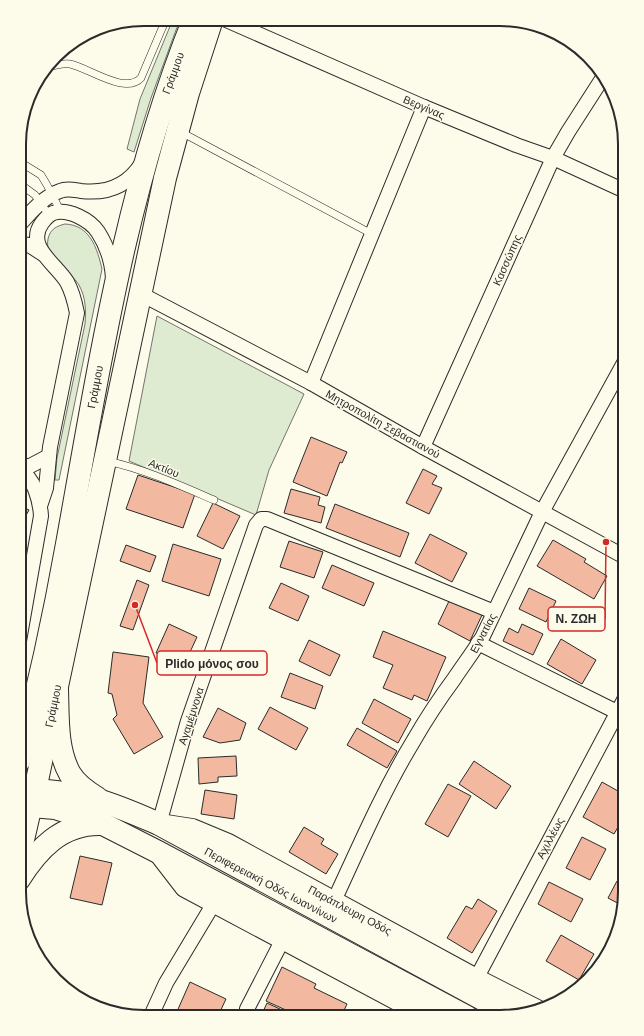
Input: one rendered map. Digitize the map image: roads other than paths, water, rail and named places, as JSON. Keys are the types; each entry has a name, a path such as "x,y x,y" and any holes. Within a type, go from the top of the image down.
{"main road":[{"name":"Γράμμου","path":"26,743 48,685 67,545 92,400 133,210 164,100 191,26"},
{"name":"Γράμμου","path":"26,797 48,685 104,461 165,178 210,26"},
{"path":"48,685 59,738 70,774 87,792 102,801"},
{"name":"Περιφερειακή Οδός Ιωαννίνων","path":"26,797 59,792 102,801 159,824 502,1010"},
{"path":"26,797 102,824 158,852 454,1010"},
{"path":"26,868 41,849 70,829 79,826 102,824"}],"street":[{"name":"Βεργίνας","path":"240,26 424,107 516,145 553,158 618,188"},
{"name":"Κασσώπης","path":"423,447 553,158 600,82"},
{"path":"311,383 424,107"},
{"path":"26,218 40,203 52,194 64,190 97,191 118,186 134,176 142,164 150,147"},
{"path":"43,255 37,243 37,234 40,226 55,213 72,214 87,222 96,230 102,240 111,266 113,282 112,305"},
{"path":"26,245 29,245 43,255 67,282 77,313 50,452 46,488 40,506"},
{"name":"Μητροπολίτη Σεβαστιανού","path":"139,293 311,383 423,447 618,553"},
{"name":"Εγνατίας","path":"334,901 375,813 403,758 420,729 478,643 542,512 618,374"},
{"path":"26,466 30,466 50,452"},
{"path":"26,476 31,482 40,506 41,520 30,572 26,605"},
{"name":"Αγαμέμνονα","path":"159,824 188,721 256,525 261,519 267,518 494,612"},
{"path":"26,579 30,572"},
{"path":"478,643 617,712"},
{"path":"26,706 29,698 48,685"},
{"name":"Αχιλλέως","path":"476,979 617,712"},
{"name":"Παράπλευρη Οδός","path":"159,824 192,829 228,844 476,979 529,1006"},
{"path":"158,852 185,887 416,1010"},
{"path":"155,1010 166,983 214,903"},
{"path":"247,1008 283,939"}],"lane":[{"path":"56,65 70,64 122,84 135,83 139,81 143,75 163,26"},
{"path":"178,130 372,234"},
{"path":"26,166 41,175 52,194 55,213"},
{"path":"26,188 32,192 40,203 55,213"},
{"name":"Ακτίου","path":"104,461 142,470 214,500"}],"place":[{"name":"Ν. ΖΩΗ","path":"606,542"},
{"name":"Plido μόνος σου","path":"135,605"}]}
